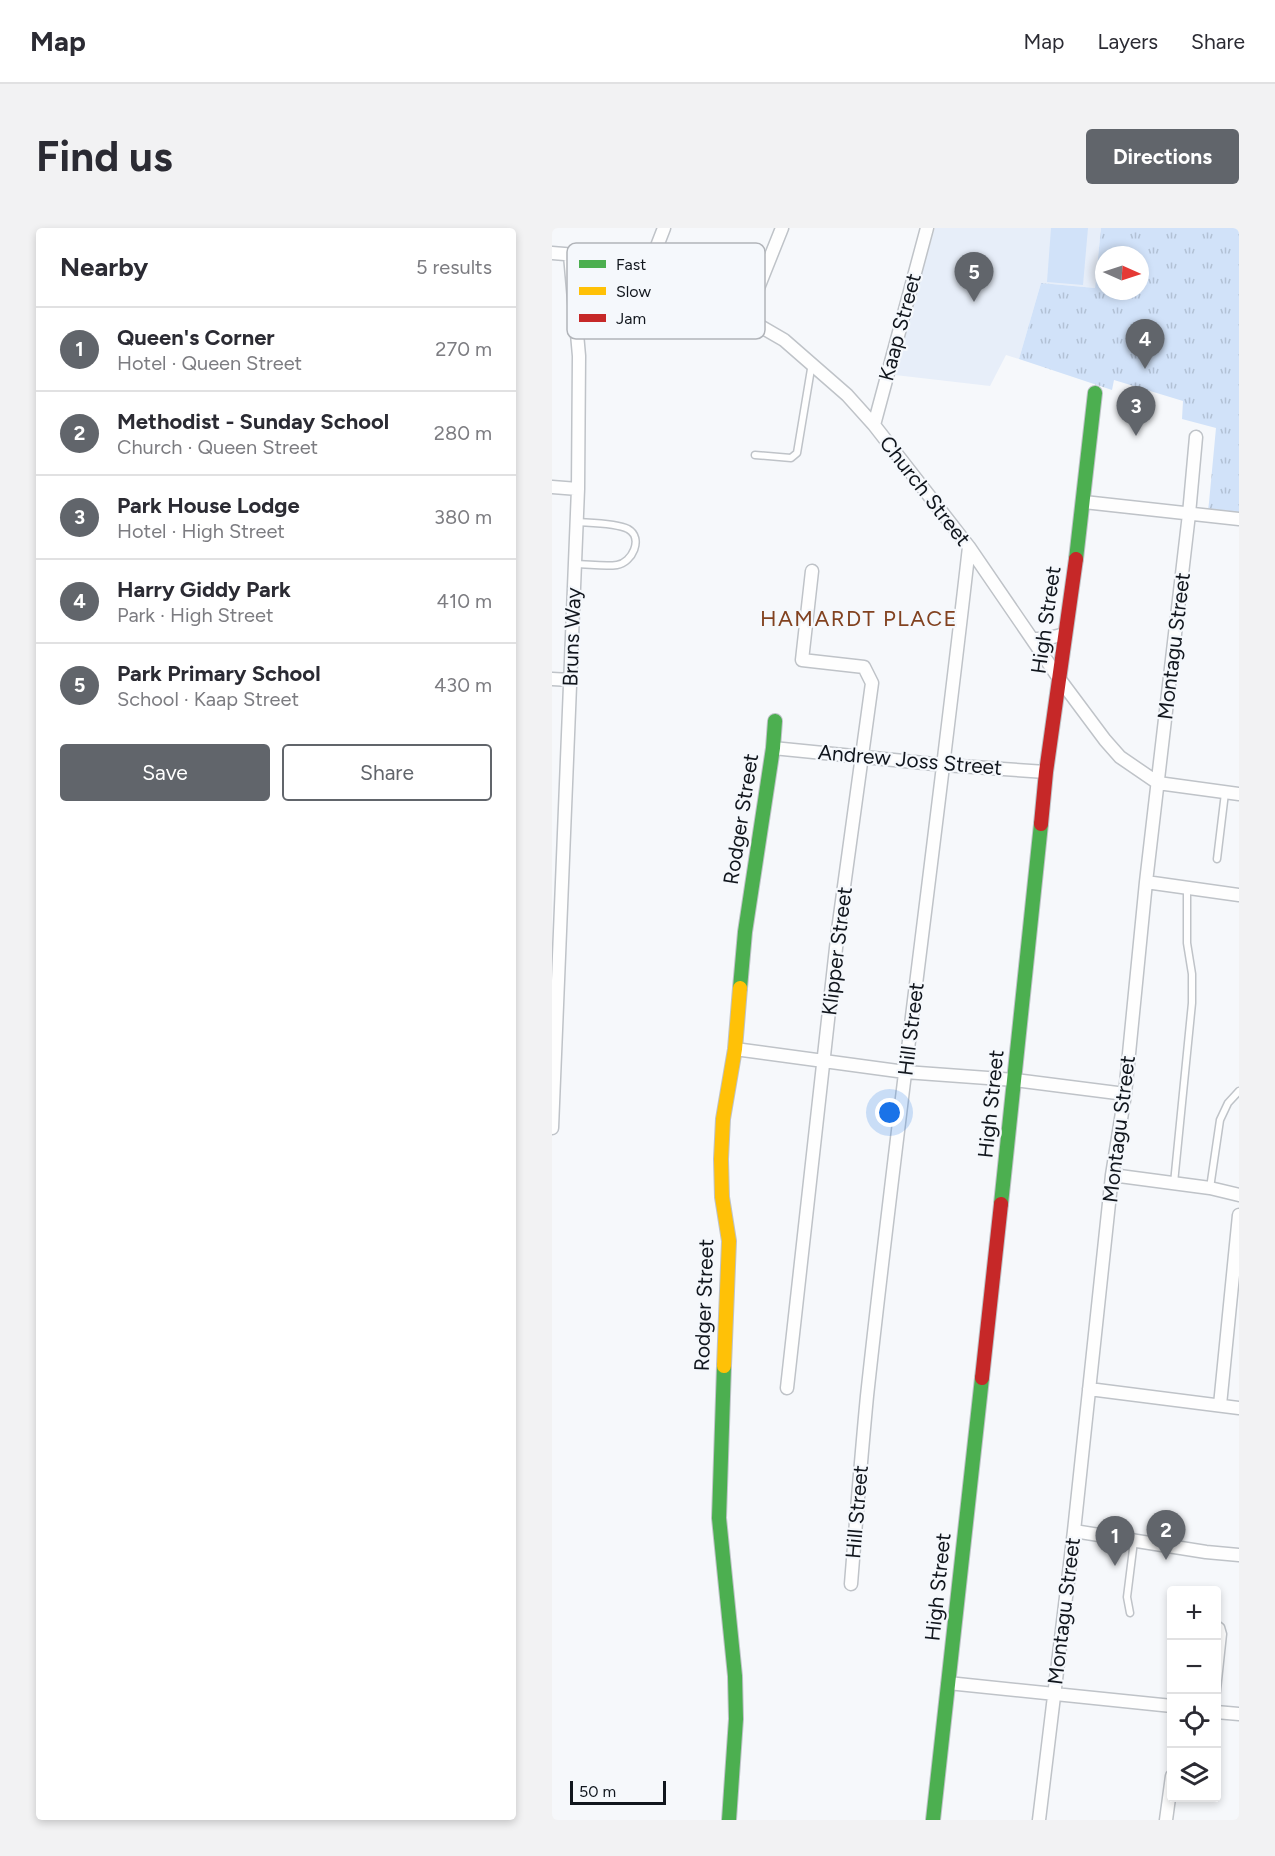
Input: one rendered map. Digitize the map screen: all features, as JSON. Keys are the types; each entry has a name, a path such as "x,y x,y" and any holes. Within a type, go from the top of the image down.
{"street":[{"path":"658,243 664,228"},
{"path":"765,270 782,228"},
{"name":"Kaap Street","path":"874,425 927,228"},
{"name":"Church Street","path":"552,253 567,255"},
{"name":"Church Street","path":"765,329 784,340 812,362 874,425 969,547 1058,677 1120,757 1158,783 1239,794"},
{"name":"Bruns Way","path":"552,1128 556,902 570,680 578,489 577,339"},
{"name":"High Street","path":"933,1820 1015,1080 1046,772 1084,502 1095,393"},
{"name":"Montagu Street","path":"1039,1820 1074,1531 1112,1175 1125,1094 1146,882 1190,514 1196,437"},
{"path":"552,487 578,489"},
{"path":"1084,502 1239,519"},
{"name":"Hill Street","path":"851,1584 867,1397 969,547"},
{"name":"Klipper Street","path":"788,1388 838,930 872,683 864,667 801,660 812,571"},
{"path":"1032,639 1046,639 1065,634"},
{"path":"552,679 570,680"},
{"name":"Rodger Street","path":"729,1820 736,1719 735,1676 719,1518 729,1241 722,1197 720,1159 723,1119 735,1049 745,932 773,748 775,721"},
{"name":"Andrew Joss Street","path":"773,748 944,765 1046,772"},
{"path":"1146,882 1239,895"},
{"path":"735,1049 905,1072 1015,1080 1125,1094"},
{"path":"1112,1175 1210,1188 1239,1195"},
{"path":"1220,1405 1239,1215"},
{"path":"1089,1389 1239,1408"},
{"path":"1074,1531 1239,1555"},
{"path":"948,1683 1167,1705"},
{"path":"1221,1712 1239,1714"},
{"path":"1166,1820 1168,1802"}],"lane":[{"path":"755,455 790,458 797,453 812,362"},
{"path":"575,564 620,565 629,558 636,547 635,537 629,529 576,522"},
{"path":"1217,859 1225,792"},
{"path":"1174,1183 1192,1003 1192,974 1187,943 1187,888"},
{"path":"1210,1188 1220,1120 1228,1103 1239,1091"},
{"path":"1130,1613 1127,1596 1134,1541"},
{"path":"1217,1694 1223,1634 1221,1627"}],"shaded area":[{"path":"935,228 1101,228 1099,246 1095,246 1095,288 1041,283 1019,359 1006,355 990,386 895,375 909,316"}],"green space":[{"path":"1051,228 1088,228 1083,285 1047,282"},
{"path":"1101,228 1239,228 1239,516 1208,513 1216,428 1182,419 1183,401 1114,380 1112,390 1019,359 1041,283 1095,288 1095,300 1149,300 1149,246 1099,246"}],"traffic: fast":[{"path":"1076,559 1095,393"},
{"path":"740,988 745,932 773,748 775,721"},
{"path":"1001,1204 1041,824"},
{"path":"724,1366 719,1518 735,1676 736,1719 729,1820"},
{"path":"933,1820 982,1378"}],"traffic: slow":[{"path":"724,1366 729,1241 722,1197 721,1159 723,1119 735,1049 740,988"}],"traffic: jam":[{"path":"1041,824 1046,772 1076,559"},
{"path":"982,1378 1001,1204"}],"place":[{"name":"Park Primary School","path":"974,302"},
{"name":"Harry Giddy Park","path":"1145,369"},
{"name":"Park House Lodge","path":"1136,436"},
{"name":"Methodist - Sunday School","path":"1166,1560"},
{"name":"Queen's Corner","path":"1115,1566"}],"district":[{"name":"HAMARDT PLACE","path":"859,618"}]}
